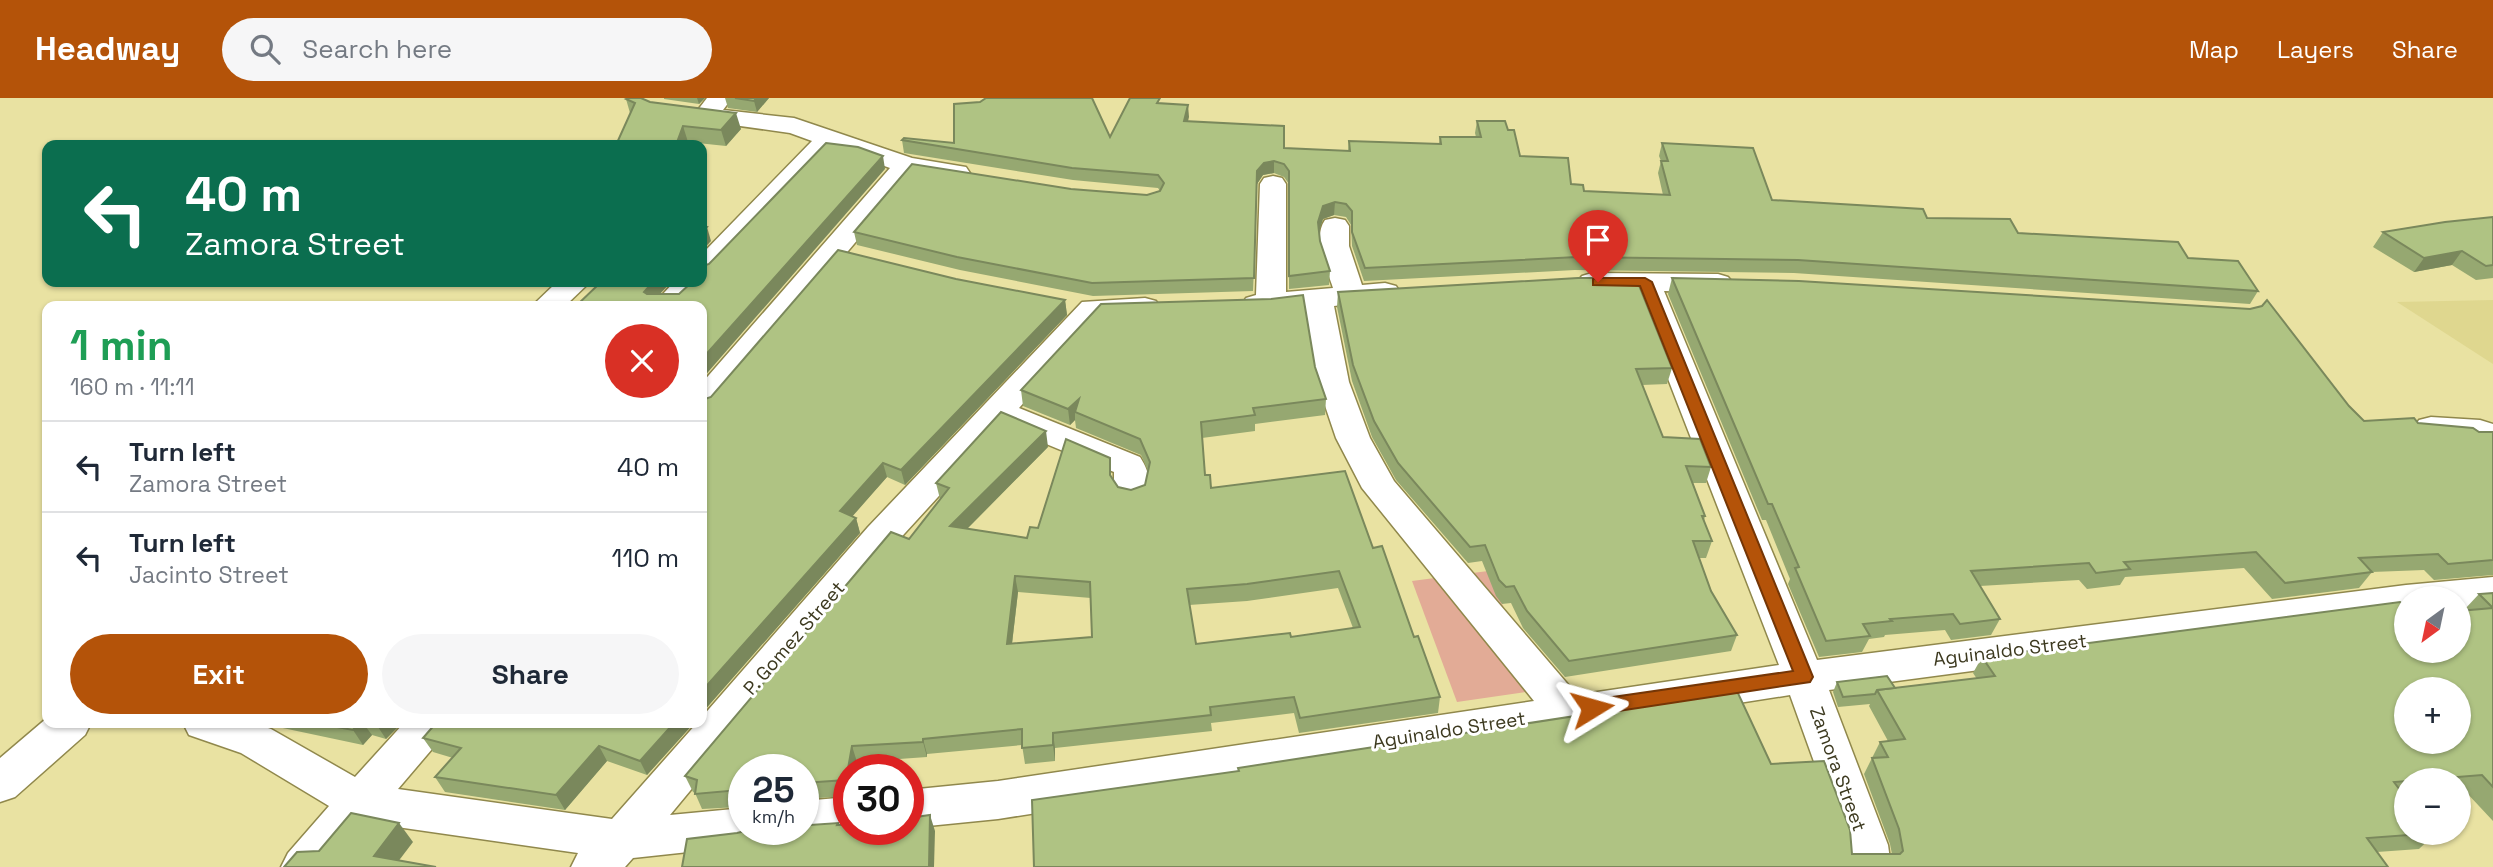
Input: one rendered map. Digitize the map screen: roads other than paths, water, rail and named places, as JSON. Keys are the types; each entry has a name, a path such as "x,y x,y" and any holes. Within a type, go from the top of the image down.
{"street":[{"path":"775,124 797,98"},
{"path":"681,112 713,106 775,124 794,126 907,165 984,177"},
{"path":"707,265 830,137"},
{"path":"707,398 845,254 907,165"},
{"path":"1271,303 1273,184"},
{"path":"1335,226 1333,382 1353,438 1380,488 1566,711"},
{"name":"Zamora Street","path":"1645,282 1804,677 1866,845 1868,867"},
{"path":"1562,283 1740,284"},
{"path":"553,301 569,287"},
{"path":"672,301 686,287"},
{"path":"1230,304 1416,290"},
{"path":"1056,301 1093,308 1175,306"},
{"name":"P. Gomez Street","path":"608,853 881,536 1093,308"},
{"path":"996,410 1128,465 1131,470 1132,491"},
{"path":"2418,428 2480,431 2493,435"},
{"path":"2471,593 2493,591"},
{"name":"Aguinaldo Street","path":"924,807 1026,796 1566,711 1804,677 2394,601"},
{"path":"0,784 64,728"},
{"path":"237,728 264,732 361,803 608,853 728,830"},
{"path":"304,867 425,728"}]}
